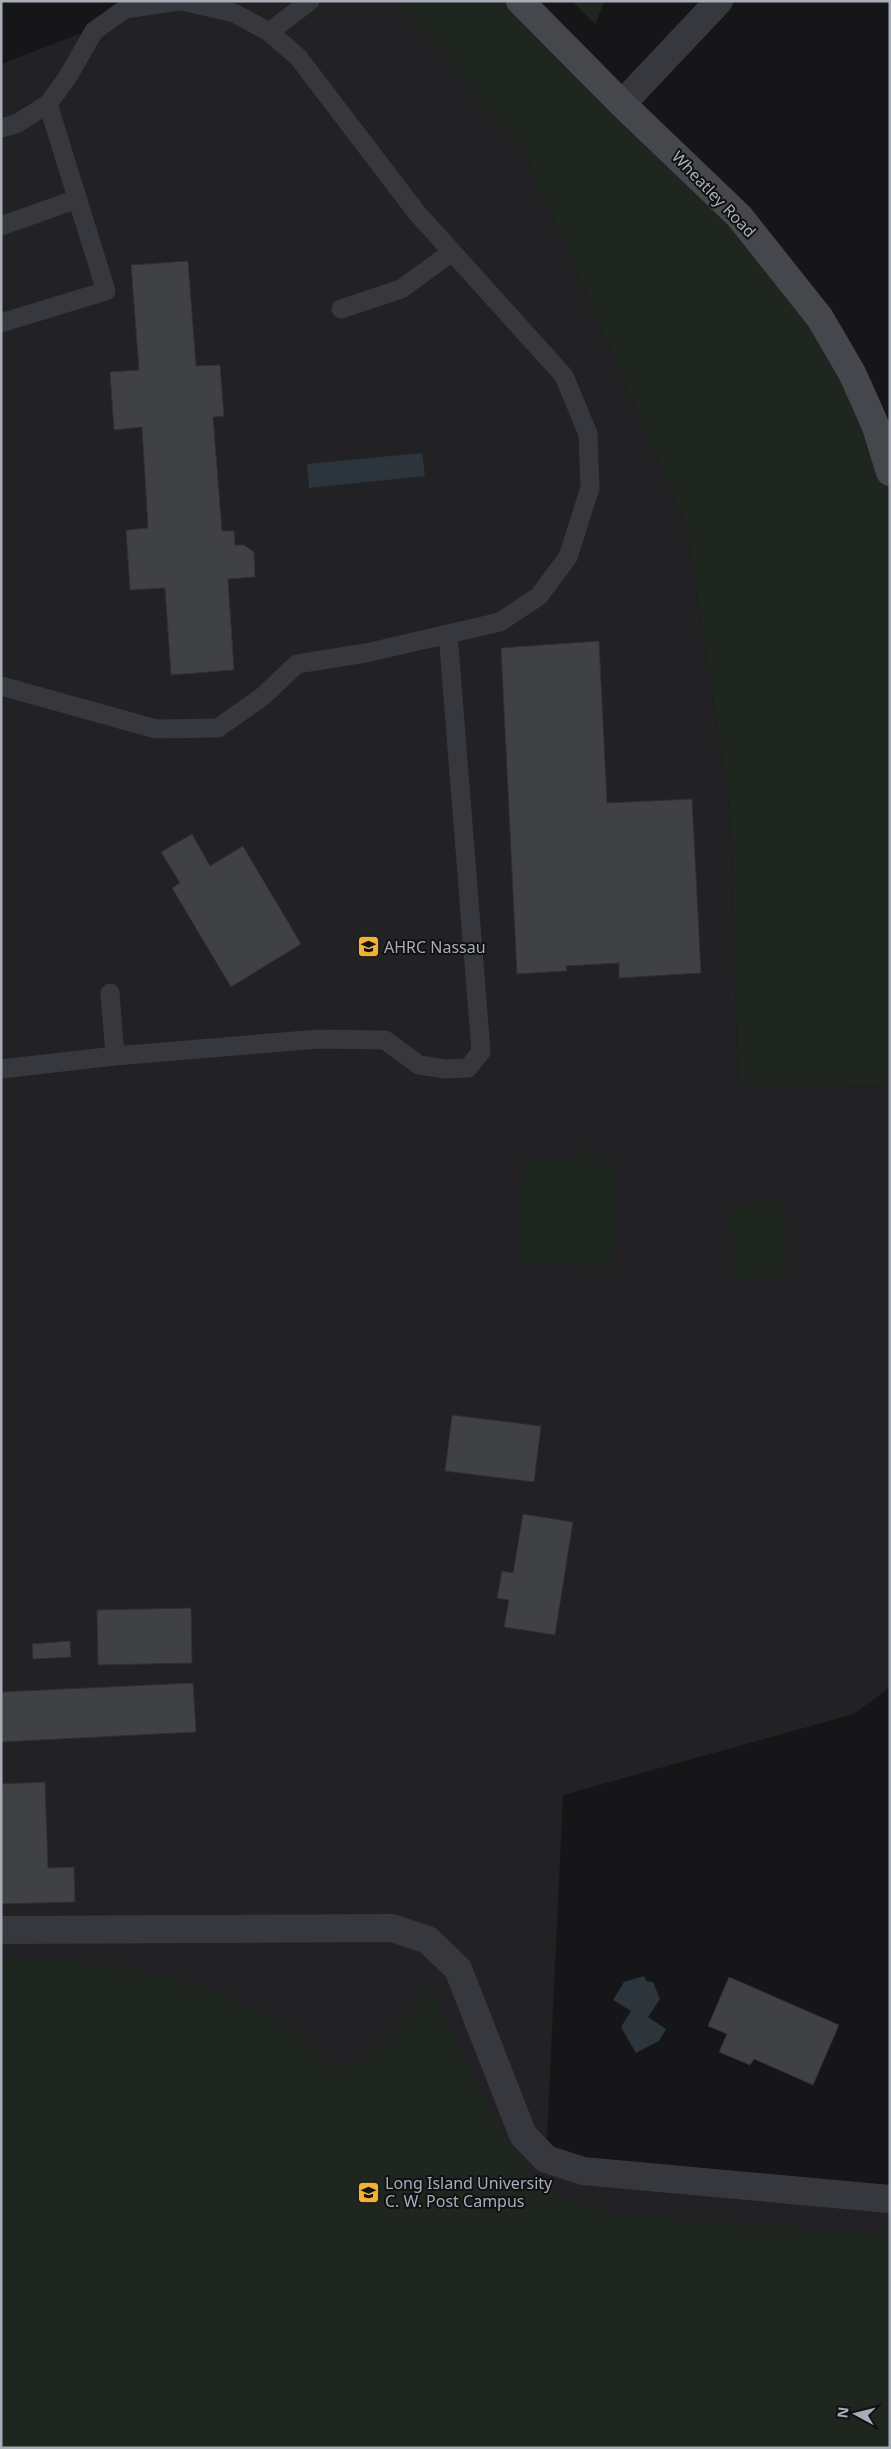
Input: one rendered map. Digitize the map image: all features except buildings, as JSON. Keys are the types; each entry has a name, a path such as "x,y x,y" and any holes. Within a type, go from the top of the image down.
{"main road":[{"name":"Wheatley Road","path":"520,1 622,104 739,216 820,318 862,396 876,427 890,472"}],"street":[{"path":"622,104 719,1"},
{"path":"1,1930 392,1928 428,1940 458,1969 523,2135 546,2159 583,2171 890,2199"}],"lane":[{"path":"1,128 16,124 48,104 67,78 94,30 124,9 181,1 234,13 269,32 298,57 417,213 564,376 588,434 590,488 568,557 539,596 500,622 366,653 297,664 262,697 218,728 156,729 1,686"},
{"path":"269,32 310,1"},
{"path":"1,323 106,291 48,104"},
{"path":"1,226 78,199"},
{"path":"341,309 401,289 452,252"},
{"path":"1,1069 115,1056 318,1039 385,1040 419,1065 446,1069 468,1068 481,1052 448,634"},
{"path":"110,993 115,1056"}],"shaded area":[{"name":"AHRC Nassau","path":"165,1 397,1 524,151 686,525 730,811 738,1083 890,1086 890,1687 854,1714 563,1795 546,2159 890,2212 890,2448 1,2448 1,64"},
{"path":"397,1 520,1 820,318 890,472 890,1086 738,1083 730,811 686,525 524,151"},
{"path":"572,1 605,1 595,24"},
{"path":"422,453 425,476 309,488 307,464"},
{"path":"589,1148 614,1171 612,1265 521,1263 523,1161 577,1162"},
{"path":"783,1203 787,1277 733,1280 729,1205"},
{"name":"Long Island University C. W. Post Campus","path":"1,1958 51,1959 140,1970 222,1995 277,2018 336,2073 393,2038 427,1987 493,2116 538,2186 613,2214 890,2236 890,2448 1,2448"},
{"path":"644,1976 646,1981 653,1982 660,1999 648,2017 666,2029 659,2041 636,2053 621,2027 631,2011 613,2000 624,1982"}],"place":[{"name":"AHRC Nassau","path":"368,947"},
{"name":"Long Island University C. W. Post Campus","path":"369,2192"}]}
